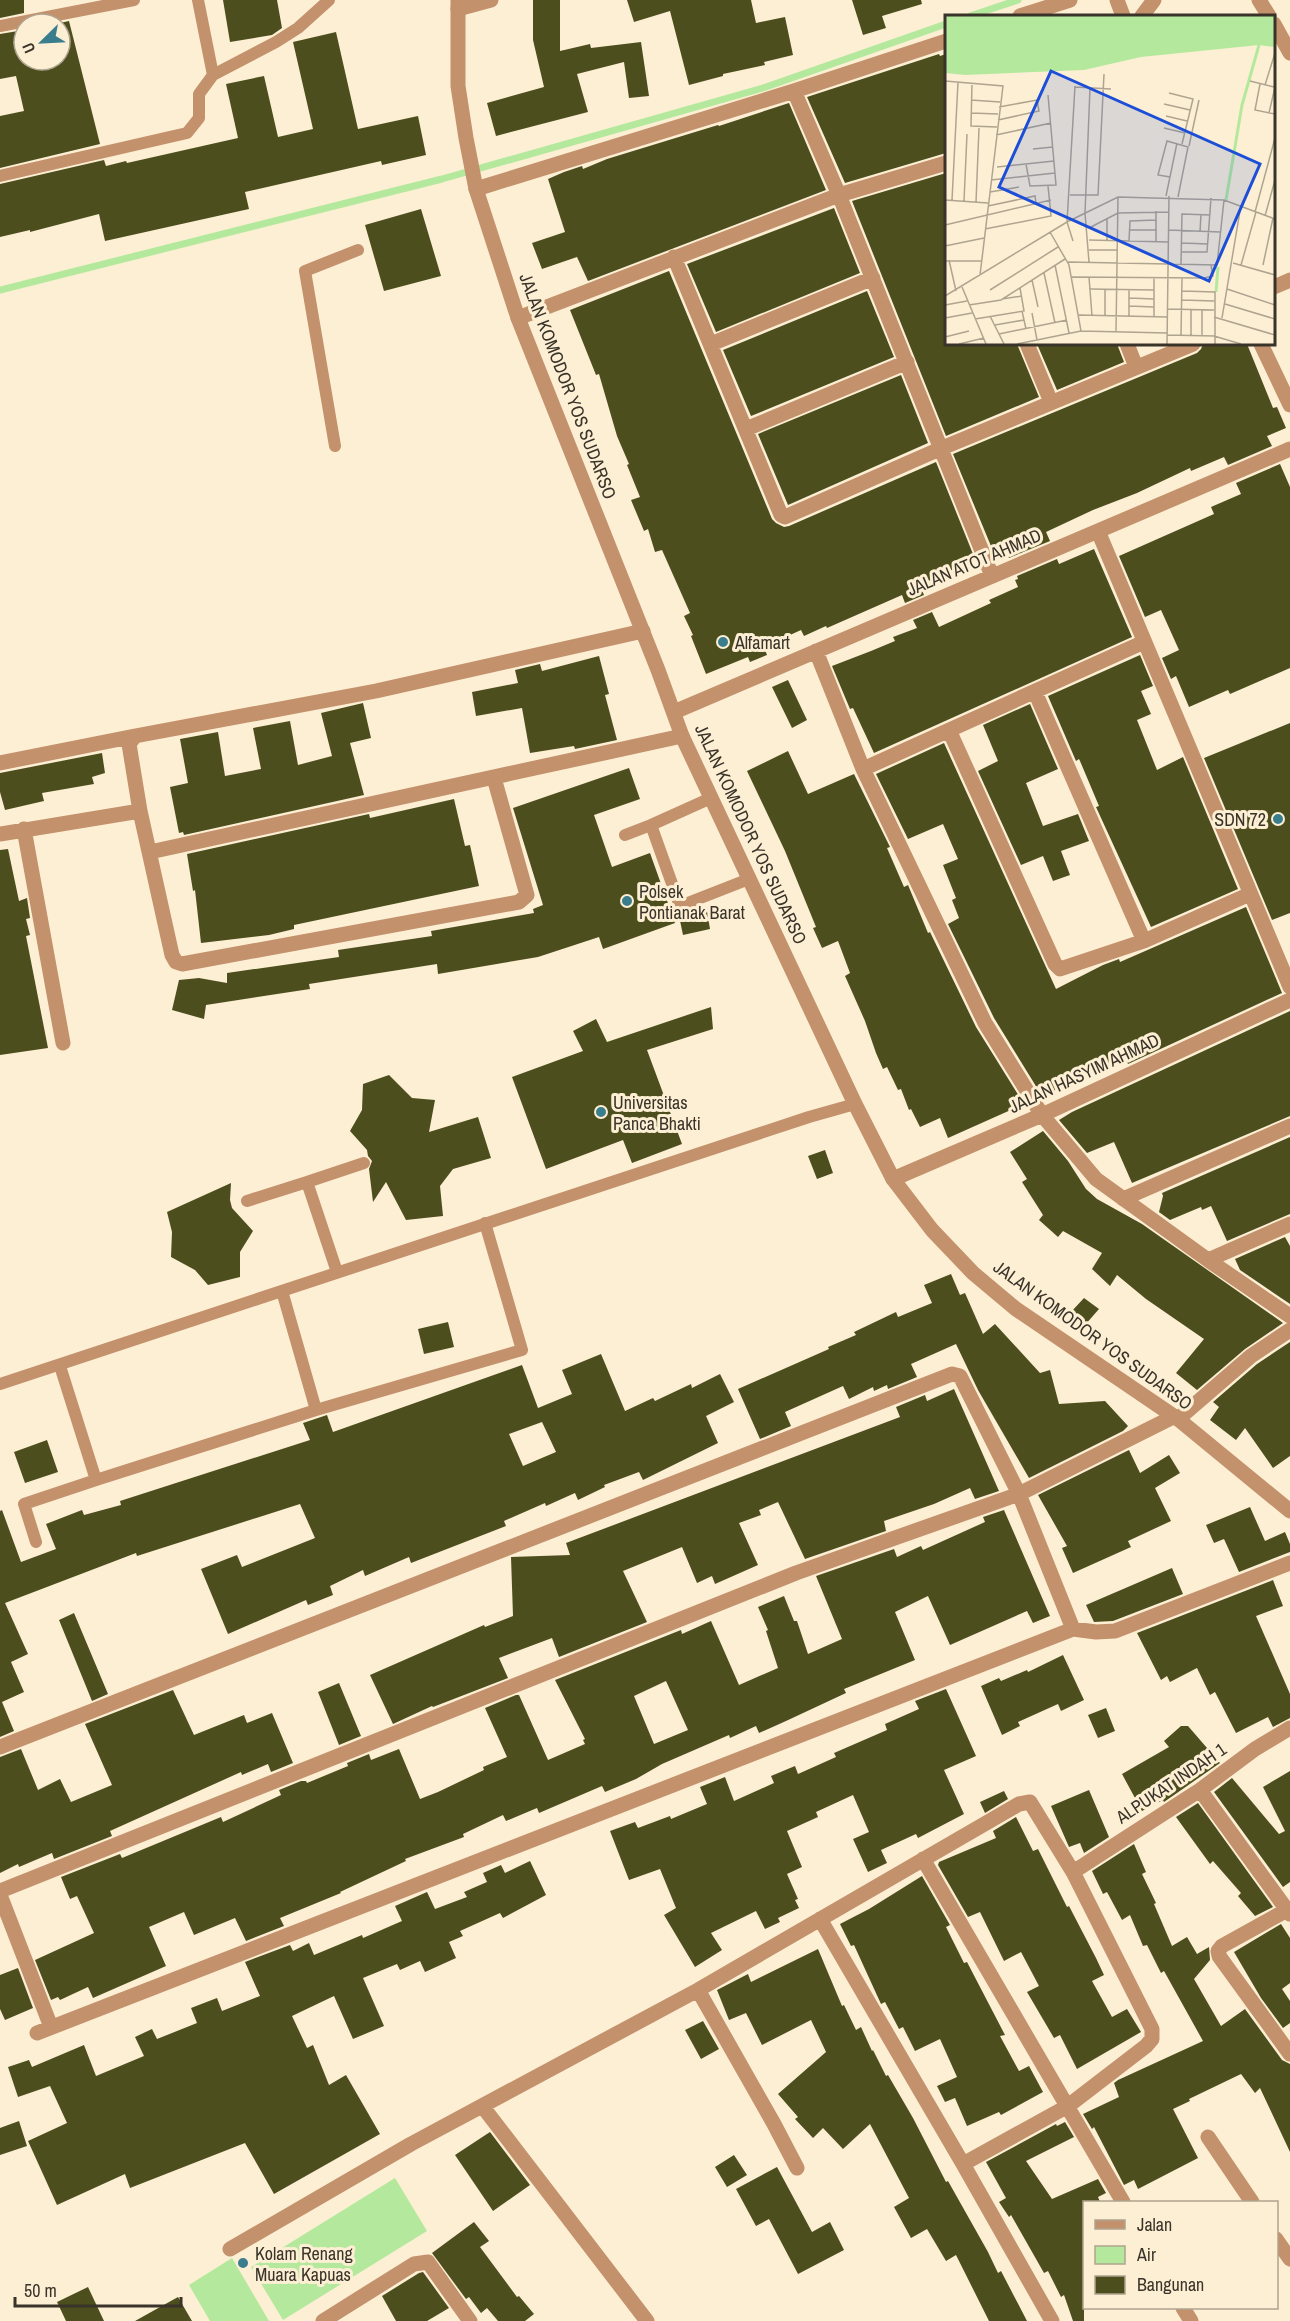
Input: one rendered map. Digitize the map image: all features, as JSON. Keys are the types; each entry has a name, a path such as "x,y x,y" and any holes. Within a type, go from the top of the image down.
{"street":[{"path":"458,5 490,0"},
{"path":"1023,15 1070,0"},
{"path":"1117,0 1123,15"},
{"path":"1143,15 1154,0"},
{"path":"1258,0 1268,15"},
{"name":"JALAN KOMODOR YOS SUDARSO","path":"458,5 458,86 466,138 476,185 518,318 682,736 855,1104 893,1179 932,1230 973,1273 1016,1308 1176,1418 1290,1511"},
{"path":"1275,26 1290,53"},
{"path":"476,185 794,91 945,41"},
{"path":"794,91 873,278 992,576"},
{"path":"518,318 838,195 945,163"},
{"path":"674,257 781,515 785,518 942,448 1191,345"},
{"path":"711,344 873,278"},
{"path":"1275,287 1290,280"},
{"path":"1027,345 1051,402"},
{"path":"1127,345 1136,367"},
{"path":"1261,345 1290,405"},
{"path":"746,429 907,362"},
{"name":"JALAN ATOT AHMAD","path":"674,712 1290,449"},
{"path":"1098,531 1290,987"},
{"path":"0,763 376,691 643,632"},
{"path":"863,769 1144,642"},
{"path":"816,651 863,769 985,1023 1042,1115 1096,1179 1290,1316"},
{"path":"1035,692 1144,941"},
{"path":"949,730 1055,964 1060,969 1144,941 1250,894"},
{"path":"135,736 129,744 140,811 172,955 176,962 182,964 519,902 527,895 494,778"},
{"path":"150,852 682,736"},
{"path":"0,834 140,811"},
{"path":"24,829 63,1043"},
{"name":"JALAN HASYIM AHMAD","path":"893,1179 1042,1115 1290,1000"},
{"path":"1124,1199 1290,1126"},
{"path":"1208,1260 1290,1224"},
{"path":"1290,1330 1251,1356 1176,1418 1019,1494 796,1573 0,1893 44,2030 1073,1629 1096,1632 1115,1631 1290,1563"},
{"path":"0,1747 952,1374 960,1376 1019,1494 1073,1629"},
{"name":"ALPUKAT INDAH 1","path":"1073,1872 1200,1790 1255,1749 1290,1728"},
{"path":"1200,1790 1288,1912 1222,1946 1218,1951 1219,1956 1290,2054"},
{"path":"230,2249 411,2144 698,1989 1026,1801 1030,1802 1073,1872 1152,2029 1152,2039 1068,2106 963,2164"},
{"path":"923,1859 1122,2201"},
{"path":"820,1920 1052,2321"},
{"path":"698,1989 796,2168"},
{"path":"483,2107 647,2321"},
{"path":"1208,2138 1251,2201"},
{"path":"1278,2242 1290,2259"},
{"path":"323,2321 422,2262 428,2262 470,2321"}],"lane":[{"path":"0,27 134,0"},
{"path":"198,0 213,75"},
{"path":"0,176 187,133 199,118 199,94 213,75 276,42 297,28 329,0"},
{"path":"335,446 306,271 358,250"},
{"path":"625,835 711,798"},
{"path":"651,825 680,906 749,879"},
{"path":"0,1384 60,1366 485,1223 855,1104"},
{"path":"247,1201 364,1163"},
{"path":"307,1182 337,1272"},
{"path":"36,1542 24,1504 316,1410 522,1350 485,1223"},
{"path":"282,1291 316,1410"},
{"path":"60,1366 96,1480"}],"water":[{"path":"395,2178 427,2231 283,2320 251,2267"},
{"path":"232,2258 269,2321 210,2321 189,2285"}],"building":[{"path":"0,0 24,0 24,12 12,12 12,16 0,18"},
{"path":"223,0 277,0 282,28 272,35 230,42"},
{"path":"533,0 560,0 560,51 590,44 591,48 641,42 649,96 629,98 624,62 577,74 588,112 496,136 487,103 544,87 533,40"},
{"path":"627,0 751,0 756,23 785,17 793,55 764,62 765,65 723,74 723,76 689,85 670,11 634,22"},
{"path":"852,0 921,0 922,4 882,16 886,28 863,35"},
{"path":"12,32 12,72 72,72 72,33 100,144 0,168 0,116 24,111 16,76 0,79 0,34"},
{"path":"336,32 358,129 418,116 426,155 382,165 381,161 245,192 249,209 105,241 99,214 30,232 30,230 0,237 0,184 104,160 106,166 126,161 127,163 238,138 226,84 264,76 278,137 313,129 293,42"},
{"path":"939,54 940,56 945,54 945,153 845,183 807,97"},
{"path":"789,103 826,190 588,281 577,257 542,269 532,243 565,232 548,179 582,166 583,169 607,159"},
{"path":"945,173 945,345 1017,345 1039,397 946,436 852,201"},
{"path":"834,208 860,273 716,332 687,264"},
{"path":"421,209 441,276 384,291 365,225"},
{"path":"669,271 772,519 776,523 784,527 789,526 936,462 975,559 920,585 924,595 905,603 902,595 804,636 801,630 764,647 767,655 750,662 748,657 706,674 684,616 690,613 662,550 655,552 648,529 644,531 631,500 640,497 617,436 599,374 596,375 570,310"},
{"path":"867,291 894,357 751,416 723,350"},
{"path":"1037,345 1117,345 1124,362 1057,390"},
{"path":"1203,345 1247,345 1273,408 1277,407 1286,428 1267,436 1272,446 1228,465 1224,457 1191,471 1190,468 1046,532 1050,541 1009,558 1004,546 993,551 953,454 1197,353"},
{"path":"901,375 928,443 788,505 758,434"},
{"path":"1280,464 1290,487 1290,668 1230,694 1228,690 1189,707 1176,676 1171,679 1162,658 1179,650 1161,610 1145,617 1119,556 1214,514 1211,507 1241,494 1236,483"},
{"path":"1094,549 1132,637 874,753 853,708 850,709 832,666 895,641 893,637 917,628 913,620 932,612 939,627 991,603 989,600 1018,587 1015,580 1018,579 1017,576 1057,559 1059,564"},
{"path":"1140,655 1153,686 1141,691 1151,714 1137,720 1157,770 1183,757 1238,889 1151,927 1096,807 1099,806 1080,761 1079,759 1076,761 1048,696"},
{"path":"599,656 609,694 605,695 617,740 575,749 574,746 530,753 522,708 476,716 472,692 518,683 515,670 540,664 542,671"},
{"path":"788,680 807,720 792,728 772,687"},
{"path":"363,703 371,738 350,743 364,795 184,835 183,832 179,833 170,787 188,783 180,739 218,732 225,776 261,769 253,728 290,721 298,765 332,756 321,713"},
{"path":"1030,704 1058,769 1026,783 1043,826 1078,814 1089,841 1061,851 1070,875 1053,881 1043,856 1021,865 978,771 998,761 983,725"},
{"path":"1290,723 1290,913 1272,920 1204,758"},
{"path":"944,743 1056,989 1103,965 1119,959 1120,962 1246,907 1282,993 1128,1064 1126,1059 1042,1096 994,1018 948,924 959,918 952,900 956,898 943,865 958,859 943,824 908,839 876,774"},
{"path":"788,751 808,794 854,774 890,847 887,848 904,887 908,885 928,933 930,932 976,1027 1024,1104 948,1138 940,1118 920,1127 887,1067 883,1069 845,976 850,973 838,941 822,948 813,928 816,927 785,851 747,771"},
{"path":"102,753 105,773 92,777 94,784 42,793 44,801 5,810 0,792 0,773"},
{"path":"629,768 640,799 594,815 612,867 650,853 675,923 603,949 599,937 538,957 438,974 437,964 309,984 310,989 206,1005 204,1019 172,1010 179,980 199,978 227,983 227,973 339,957 338,950 432,936 431,931 534,913 533,909 543,905 513,808"},
{"path":"454,799 465,846 470,845 479,886 294,925 294,929 269,935 201,943 195,890 193,891 187,854 369,814 370,818"},
{"path":"8,849 19,901 27,898 30,918 26,919 30,935 26,936 48,1048 0,1055 0,850"},
{"path":"707,911 710,929 683,935 679,916"},
{"path":"711,1007 713,1029 647,1050 682,1144 632,1163 623,1140 546,1169 512,1077 583,1051 573,1031 596,1019 607,1042"},
{"path":"1290,1011 1290,1116 1132,1183 1114,1142 1087,1153 1059,1120 1072,1112"},
{"path":"389,1075 412,1098 435,1100 429,1132 478,1117 491,1158 453,1169 440,1186 443,1216 406,1220 386,1182 373,1202 369,1169 372,1161 367,1150 350,1131 362,1110 363,1084"},
{"path":"1043,1131 1068,1161 1086,1189 1097,1199 1142,1224 1283,1323 1245,1349 1197,1390 1176,1373 1204,1339 1146,1299 1117,1275 1110,1286 1092,1269 1102,1253 1063,1231 1058,1237 1039,1220 1043,1215 1022,1182 1027,1179 1010,1152"},
{"path":"1290,1137 1290,1214 1227,1241 1211,1206 1202,1210 1201,1207 1170,1220 1159,1212 1162,1193"},
{"path":"825,1150 833,1173 817,1179 808,1156"},
{"path":"231,1183 232,1208 253,1231 240,1252 240,1277 208,1285 195,1270 171,1257 172,1232 167,1212"},
{"path":"1285,1237 1290,1246 1290,1304 1240,1270 1235,1259"},
{"path":"951,1274 960,1295 965,1293 983,1334 995,1324 1040,1373 1050,1370 1059,1404 1105,1401 1128,1426 1123,1431 1029,1478 978,1390 956,1344 911,1364 917,1377 888,1389 887,1385 874,1391 873,1387 849,1399 843,1386 785,1412 791,1426 760,1439 738,1389 829,1349 828,1347 856,1335 854,1332 896,1312 898,1317 932,1303 924,1285"},
{"path":"1084,1298 1099,1309 1085,1325 1071,1312"},
{"path":"448,1322 454,1347 424,1354 418,1329"},
{"path":"1290,1342 1290,1456 1273,1468 1245,1428 1236,1440 1210,1420 1219,1407 1213,1402 1257,1364"},
{"path":"601,1354 625,1411 653,1398 655,1401 691,1384 692,1388 720,1374 734,1402 706,1416 718,1443 643,1480 639,1472 604,1485 605,1487 578,1500 575,1493 546,1506 545,1503 504,1521 506,1526 411,1563 409,1557 365,1576 363,1570 330,1586 333,1595 308,1605 306,1600 228,1634 201,1569 237,1555 242,1567 315,1538 300,1504 137,1556 136,1553 5,1603 28,1654 11,1662 24,1692 2,1702 14,1731 0,1737 0,1511 2,1510 21,1562 56,1549 46,1524 82,1510 84,1515 121,1505 120,1501 310,1440 303,1423 327,1415 333,1432 522,1365 538,1408 572,1394 562,1370","holes":["542,1422 556,1452 523,1466 509,1434"]},
{"path":"954,1389 999,1491 975,1499 970,1488 934,1504 884,1521 886,1531 805,1559 778,1502 759,1510 761,1515 739,1523 758,1565 715,1584 712,1576 697,1583 682,1547 623,1571 647,1622 559,1657 552,1638 499,1658 508,1678 432,1706 393,1724 370,1675 484,1625 485,1627 513,1616 511,1557 570,1555 566,1543 900,1417 896,1407 925,1395 927,1401"},
{"path":"47,1440 58,1472 25,1483 14,1452"},
{"path":"1129,1450 1140,1473 1169,1455 1180,1473 1155,1488 1171,1521 1128,1541 1131,1547 1073,1573 1062,1548 1067,1546 1038,1495"},
{"path":"1250,1507 1265,1541 1285,1532 1290,1544 1290,1552 1239,1572 1224,1539 1214,1543 1206,1525"},
{"path":"1004,1510 1050,1616 1033,1623 1027,1611 950,1645 928,1596 895,1612 915,1660 844,1689 846,1693 786,1721 759,1733 756,1726 730,1738 729,1735 605,1792 602,1786 539,1813 537,1808 506,1821 503,1815 463,1834 464,1837 405,1859 406,1861 341,1893 280,1918 284,1926 246,1941 235,1918 194,1935 184,1912 149,1927 166,1966 93,1998 88,1987 60,2000 58,1997 51,2000 35,1960 94,1933 77,1896 70,1899 61,1877 120,1854 122,1858 221,1817 223,1822 281,1795 279,1790 301,1781 307,1783 348,1766 347,1763 369,1754 371,1760 399,1749 420,1799 438,1792 484,1770 483,1767 507,1757 485,1708 516,1695 519,1695 548,1760 585,1744 583,1740 585,1739 555,1680 681,1630 682,1634 711,1621 739,1685 778,1668 766,1631 768,1630 758,1607 784,1596 794,1621 797,1621 808,1654 842,1639 816,1576 894,1549 897,1557 921,1546 923,1550 985,1522 983,1517","holes":["666,1681 688,1730 654,1744 634,1696"]},
{"path":"1172,1568 1183,1594 1113,1621 1094,1622 1086,1605"},
{"path":"1273,1580 1283,1606 1256,1616 1290,1694 1290,1718 1273,1727 1268,1717 1236,1733 1215,1692 1210,1695 1197,1668 1170,1682 1167,1676 1161,1680 1137,1633"},
{"path":"74,1613 108,1694 92,1701 59,1620"},
{"path":"1063,1655 1084,1700 1061,1711 1058,1704 1018,1722 1020,1726 1002,1735 981,1686 999,1678 1001,1681 1027,1670 1028,1672"},
{"path":"339,1683 361,1736 339,1745 318,1692"},
{"path":"946,1689 976,1756 944,1770 964,1814 918,1838 916,1834 881,1850 887,1863 868,1872 853,1839 869,1832 853,1795 816,1812 818,1817 787,1831 802,1867 787,1874 798,1899 795,1900 799,1908 778,1918 780,1922 765,1929 756,1911 711,1933 722,1950 695,1967 664,1915 676,1908 660,1869 629,1880 610,1831 635,1822 638,1828 670,1816 671,1819 707,1804 700,1787 725,1777 734,1801 774,1783 771,1776 795,1766 798,1774 836,1757 834,1753 887,1730 885,1724 919,1709 915,1701"},
{"path":"173,1690 194,1735 244,1715 247,1723 272,1713 293,1763 271,1772 268,1764 242,1775 241,1772 110,1831 112,1836 54,1859 52,1853 19,1867 18,1864 0,1873 0,1757 21,1749 38,1790 60,1779 71,1802 112,1785 85,1724"},
{"path":"1106,1708 1115,1731 1098,1738 1088,1715"},
{"path":"1181,1726 1188,1726 1220,1763 1164,1802 1163,1800 1142,1811 1122,1774 1169,1747 1164,1741"},
{"path":"1290,1771 1290,1882 1283,1887 1214,1792 1232,1778 1279,1834 1285,1831 1263,1787"},
{"path":"1089,1790 1109,1837 1084,1853 1080,1843 1069,1847 1051,1806"},
{"path":"1004,1791 1008,1799 985,1813 980,1802"},
{"path":"1198,1803 1273,1907 1255,1916 1238,1896 1241,1893 1213,1861 1210,1864 1176,1817"},
{"path":"1016,1817 1033,1851 1038,1849 1096,1958 1104,1975 1092,1981 1112,2017 1127,2009 1141,2032 1077,2069 1060,2035 1054,2038 1027,1992 1039,1986 1021,1952 1004,1961 980,1912 968,1917 938,1865 939,1862 996,1838 993,1831"},
{"path":"1134,1844 1146,1872 1142,1874 1172,1946 1187,1937 1197,1954 1209,1947 1210,1960 1194,1979 1221,2026 1245,2009 1282,2060 1290,2064 1290,2152 1260,2088 1255,2093 1241,2074 1173,2109 1198,2158 1138,2189 1134,2180 1124,2185 1094,2127 1092,2129 1083,2114 1119,2097 1114,2083 1118,2080 1203,2041 1164,1971 1161,1973 1147,1945 1143,1946 1130,1915 1122,1920 1107,1892 1103,1894 1092,1871"},
{"path":"530,1861 546,1895 503,1918 500,1913 460,1931 463,1936 449,1942 456,1958 425,1972 420,1961 400,1970 397,1964 363,1978 384,2026 353,2039 334,1996 292,2016 307,2048 313,2045 329,2085 346,2075 380,2134 274,2194 245,2143 130,2188 125,2174 57,2205 28,2141 67,2123 50,2086 18,2097 8,2067 29,2060 32,2067 84,2045 96,2076 144,2056 135,2037 152,2029 157,2039 197,2023 191,2008 217,1998 222,2011 260,1996 245,1962 290,1945 293,1951 309,1943 314,1955 362,1935 363,1938 402,1921 395,1906 427,1892 435,1909 467,1897 464,1892 487,1882 483,1873 501,1865 505,1873"},
{"path":"922,1876 950,1925 946,1927 964,1963 967,1962 1005,2035 1000,2036 1019,2071 1029,2066 1043,2092 1001,2115 999,2112 967,2126 955,2098 945,2102 937,2086 957,2077 940,2039 915,2051 903,2027 899,2029 885,2002 881,2004 854,1945 851,1946 840,1924"},
{"path":"1281,1924 1290,1938 1290,1983 1282,1989 1290,2001 1290,2023 1283,2028 1261,1998 1234,1952"},
{"path":"818,1949 842,2006 844,2005 856,2030 861,2027 886,2076 888,2075 913,2118 946,2182 948,2181 998,2273 1001,2271 1027,2321 989,2321 956,2255 946,2261 927,2229 911,2238 894,2207 909,2198 870,2124 843,2149 823,2128 813,2138 795,2119 798,2117 778,2094 826,2052 811,2020 762,2045 746,2013 729,2020 717,1990 748,1974 751,1982"},
{"path":"18,1968 33,2008 5,2020 0,2009 0,1975"},
{"path":"703,2021 719,2049 701,2059 685,2030"},
{"path":"19,2121 27,2146 0,2155 0,2128"},
{"path":"1065,2122 1074,2137 1026,2161 1052,2199 1098,2179 1106,2193 1098,2197 1100,2201 1083,2201 1084,2321 1073,2321 1064,2295 1061,2297 1048,2271 1044,2273 1011,2215 1009,2217 999,2202 1006,2198 986,2162 1056,2124 1057,2126"},
{"path":"490,2132 530,2185 493,2211 455,2155"},
{"path":"734,2155 747,2175 727,2187 715,2167"},
{"path":"777,2167 812,2232 830,2222 844,2250 798,2274 769,2219 756,2226 736,2189"},
{"path":"474,2222 489,2241 480,2247 517,2297 519,2296 534,2314 525,2321 498,2321 487,2308 481,2313 469,2297 466,2299 432,2253"},
{"path":"423,2272 449,2308 427,2321 396,2321 382,2296"},
{"path":"88,2287 104,2321 66,2321 57,2302"},
{"path":"178,2297 192,2321 135,2321"}],"waterway":[{"path":"973,15 1018,0"},
{"path":"0,290 442,179 763,88 945,24"}],"place":[{"name":"Alfamart","path":"723,642"},
{"name":"SDN 72","path":"1278,819"},
{"name":"Polsek Pontianak Barat","path":"627,901"},
{"name":"Universitas Panca Bhakti","path":"601,1112"},
{"name":"Kolam Renang Muara Kapuas","path":"243,2263"}]}
